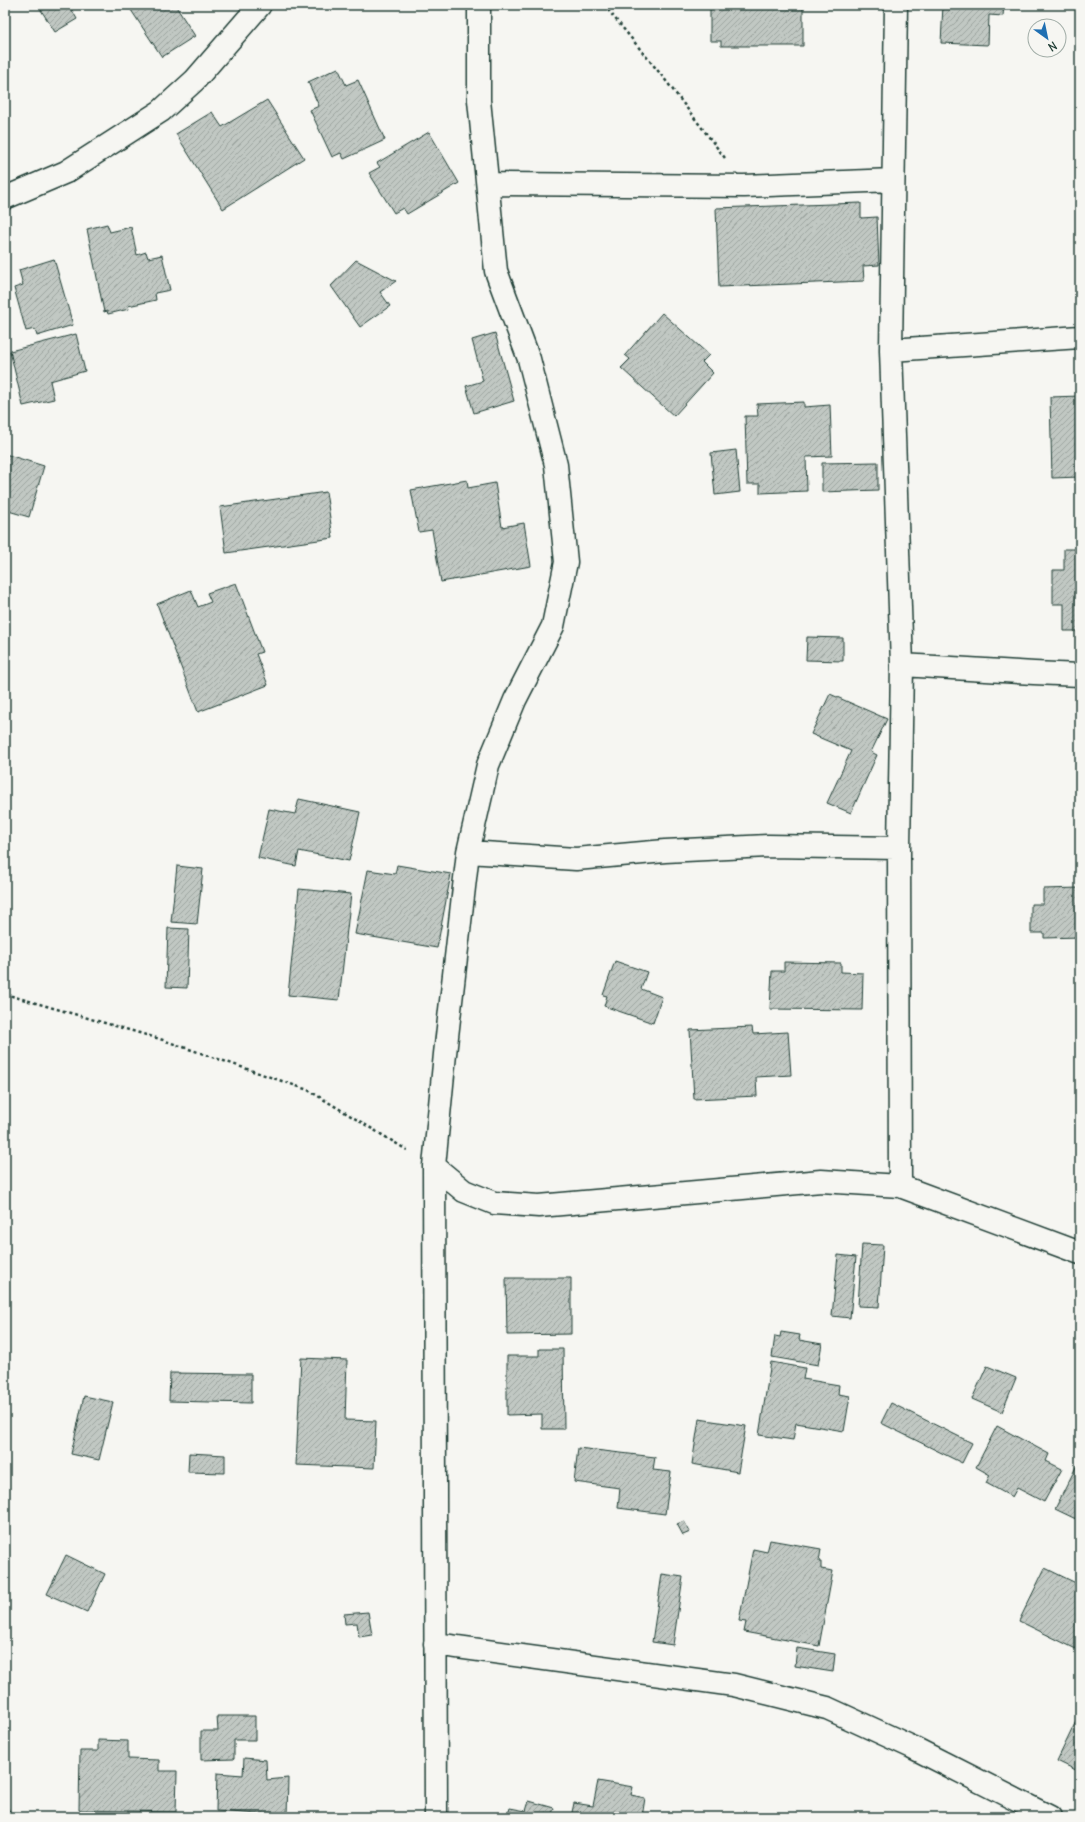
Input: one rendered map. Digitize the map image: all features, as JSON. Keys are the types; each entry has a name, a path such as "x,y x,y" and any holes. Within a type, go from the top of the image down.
{"street":[{"path":"5,198 66,172 161,111 195,80 260,5"},
{"path":"436,1817 434,1166 468,852 488,765 515,700 553,626 566,562 556,465 530,359 496,271 479,100 479,5"},
{"path":"896,5 891,350 902,665 899,848 900,1186"},
{"path":"488,184 744,186 893,180"},
{"path":"891,350 1080,337"},
{"path":"902,665 1080,675"},
{"path":"468,852 576,859 665,851 768,846 899,848"},
{"path":"434,1166 464,1191 494,1203 539,1206 821,1181 900,1186 1080,1254"},
{"path":"436,1644 734,1685 827,1708 912,1747 1046,1816"}],"path":[{"path":"604,5 663,77 722,154 744,186"},
{"path":"5,994 160,1038 308,1090 434,1166"}],"building":[{"path":"43,5 69,5 77,19 55,32 39,7"},
{"path":"138,5 175,5 195,36 162,57 131,10"},
{"path":"710,5 803,6 803,46 721,46 721,41 710,41"},
{"path":"943,5 1004,5 1003,16 989,15 988,45 941,43"},
{"path":"338,68 346,85 358,80 385,140 344,159 341,153 332,157 310,110 319,106 308,82"},
{"path":"267,100 304,158 223,209 176,134 212,112 222,127"},
{"path":"429,132 459,183 407,214 403,208 394,213 369,173 380,167 377,163"},
{"path":"861,203 861,218 877,217 879,265 863,266 864,281 719,287 716,208"},
{"path":"107,224 110,232 131,227 137,255 146,252 148,258 162,255 170,290 155,293 156,300 128,306 129,309 108,314 107,311 104,312 87,229"},
{"path":"54,259 73,325 37,336 35,329 26,331 14,288 23,285 19,270"},
{"path":"356,260 396,281 380,292 390,306 360,327 331,286"},
{"path":"662,313 709,355 702,362 713,373 674,416 621,368 630,359 625,355"},
{"path":"495,333 514,401 474,413 466,386 483,381 472,340"},
{"path":"76,334 85,371 50,381 54,399 23,406 10,351"},
{"path":"1080,396 1080,477 1052,478 1050,397"},
{"path":"804,402 804,407 830,405 832,456 806,457 807,491 760,493 760,484 747,484 745,416 758,416 757,404"},
{"path":"736,450 740,492 715,495 711,453"},
{"path":"5,454 44,466 29,517 5,510"},
{"path":"878,462 878,490 822,492 822,463"},
{"path":"467,480 468,488 495,483 502,527 524,523 531,566 441,582 432,530 419,532 411,490"},
{"path":"326,492 333,538 226,553 220,507"},
{"path":"1064,549 1080,549 1080,631 1064,631 1064,604 1053,604 1053,570 1064,570"},
{"path":"236,583 262,652 256,654 268,685 198,712 157,604 191,590 198,607 211,602 207,593"},
{"path":"807,637 843,638 843,661 806,660"},
{"path":"830,694 887,719 871,752 877,755 851,813 827,803 851,751 811,734"},
{"path":"299,799 360,812 349,861 299,851 296,866 258,858 269,809 295,814"},
{"path":"397,865 451,874 437,948 355,934 368,870 395,874"},
{"path":"177,866 203,869 197,924 171,922"},
{"path":"1080,888 1080,937 1044,938 1044,933 1031,933 1031,904 1043,904 1043,889"},
{"path":"299,889 351,894 339,1000 288,995"},
{"path":"168,928 189,929 187,988 166,987"},
{"path":"615,961 647,972 641,989 662,997 653,1023 604,1006 607,996 603,995"},
{"path":"784,962 841,963 841,972 863,973 862,1010 770,1009 772,971 784,971"},
{"path":"752,1027 753,1034 788,1032 791,1075 756,1077 757,1096 694,1099 690,1030"},
{"path":"862,1244 883,1245 879,1307 858,1306"},
{"path":"838,1255 856,1257 850,1318 832,1316"},
{"path":"506,1278 571,1278 571,1334 507,1335"},
{"path":"781,1332 800,1335 799,1340 822,1344 818,1365 772,1357 775,1336 780,1337"},
{"path":"539,1349 563,1349 564,1429 542,1429 542,1414 507,1415 507,1356 539,1356"},
{"path":"301,1358 347,1360 345,1420 376,1421 374,1468 296,1465"},
{"path":"771,1362 805,1368 803,1379 839,1385 838,1394 850,1396 844,1431 796,1423 793,1440 759,1435"},
{"path":"987,1366 1016,1378 1002,1412 972,1399"},
{"path":"170,1373 251,1374 251,1403 169,1401"},
{"path":"84,1396 113,1402 99,1460 71,1454"},
{"path":"891,1403 972,1443 962,1463 881,1423"},
{"path":"699,1419 746,1426 738,1472 692,1464"},
{"path":"997,1426 1049,1454 1046,1461 1062,1469 1044,1502 1017,1488 1012,1497 986,1483 990,1475 976,1467"},
{"path":"578,1448 655,1457 653,1470 671,1472 665,1514 618,1508 620,1488 574,1482"},
{"path":"189,1453 225,1455 225,1473 188,1472"},
{"path":"1077,1465 1080,1467 1080,1521 1055,1509"},
{"path":"684,1521 690,1532 683,1535 677,1524"},
{"path":"770,1540 821,1549 819,1562 821,1562 821,1569 833,1571 819,1646 744,1632 746,1622 739,1621 753,1549 767,1552"},
{"path":"66,1555 105,1574 87,1612 47,1594"},
{"path":"1045,1568 1080,1585 1080,1651 1019,1621"},
{"path":"662,1574 683,1577 673,1645 652,1642"},
{"path":"368,1612 372,1635 359,1637 357,1623 345,1624 344,1614"},
{"path":"797,1648 835,1654 833,1672 795,1666"},
{"path":"1080,1713 1080,1772 1057,1761"},
{"path":"217,1716 255,1716 255,1740 234,1740 234,1759 201,1760 201,1731 218,1731"},
{"path":"98,1740 128,1741 128,1759 159,1760 159,1771 177,1771 176,1812 79,1810 80,1751 98,1751"},
{"path":"244,1758 266,1760 267,1780 288,1778 287,1816 216,1811 217,1773 243,1775"},
{"path":"598,1781 633,1787 631,1795 645,1798 642,1817 571,1817 574,1803 593,1806"},
{"path":"529,1801 554,1808 551,1817 507,1817 510,1808 526,1811"},
{"path":"5,1804 13,1816 12,1817 5,1817"}]}
